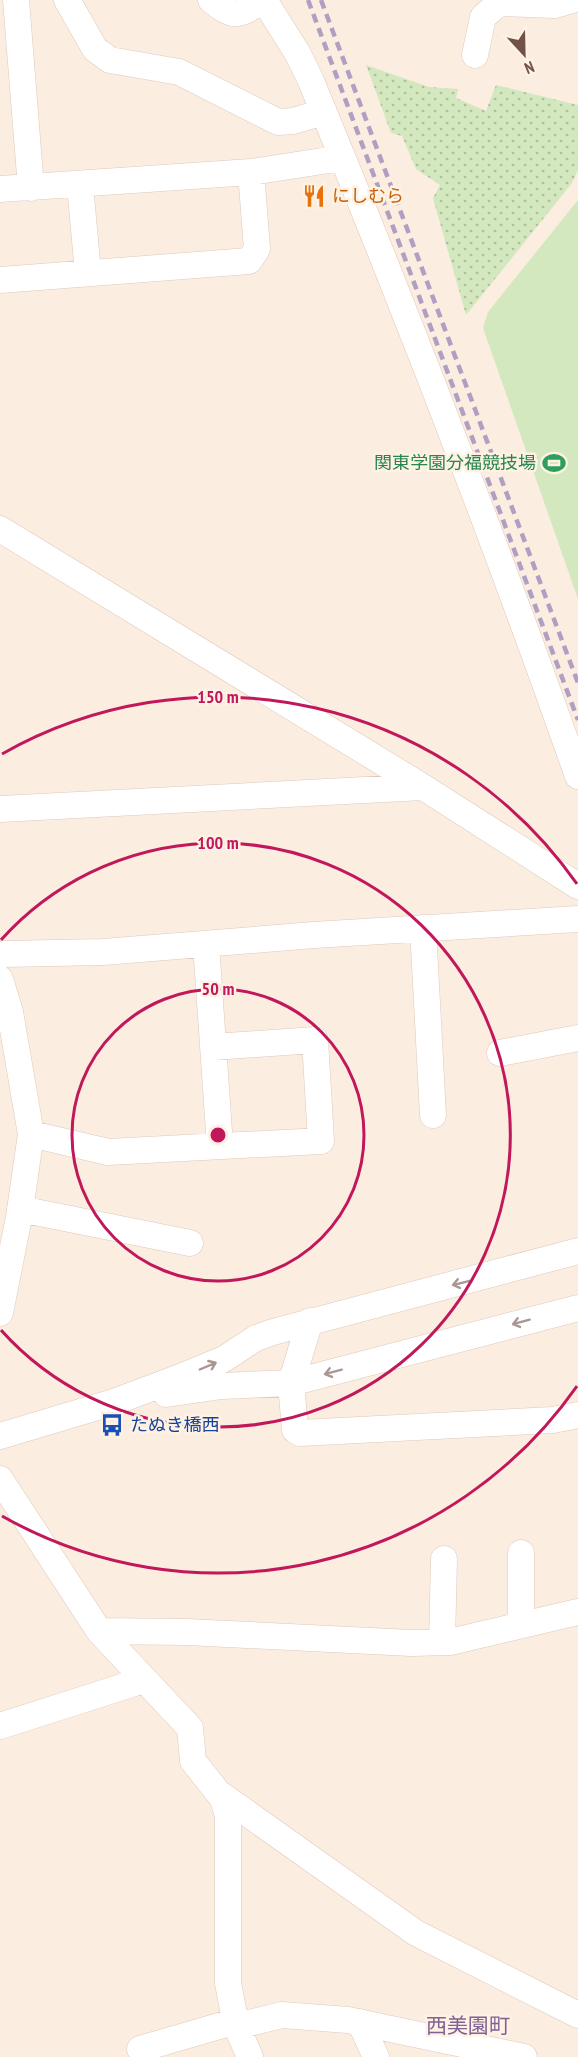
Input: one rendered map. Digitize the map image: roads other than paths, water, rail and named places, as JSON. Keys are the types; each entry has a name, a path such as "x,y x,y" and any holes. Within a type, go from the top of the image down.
{"street":[{"path":"16,0 30,188"},
{"path":"67,0 95,49 110,60 179,72 278,122 293,121 324,112"},
{"path":"211,0 228,14 237,15 264,0 298,54 412,327 493,539 578,776"},
{"path":"476,55 483,17 497,5 555,5 572,0"},
{"path":"0,189 251,172 342,158"},
{"path":"0,280 249,261 257,249 251,172"},
{"path":"80,185 88,273"},
{"path":"0,529 423,787 578,886"},
{"path":"0,809 423,787"},
{"path":"0,956 4,954 103,952 423,928 578,920"},
{"path":"423,928 433,1116"},
{"path":"206,944 220,1146"},
{"path":"0,979 10,1012 31,1134 20,1209 0,1313"},
{"path":"500,1053 578,1038"},
{"path":"31,1134 108,1152 321,1141 315,1040 213,1047"},
{"path":"20,1209 190,1243"},
{"path":"0,1436 114,1402 224,1359 256,1338 578,1251"},
{"path":"114,1402 222,1386 291,1383 578,1308"},
{"path":"310,1322 291,1383 295,1430 300,1433 553,1420 578,1415"},
{"path":"0,1479 99,1631 190,1728 194,1761 223,1799"},
{"path":"521,1553 521,1624"},
{"path":"442,1642 444,1559"},
{"path":"99,1631 187,1632 411,1643 442,1642 578,1612"},
{"path":"0,1726 144,1680"},
{"path":"250,2057 236,2025 228,1983 228,1816 220,1794 416,1933 578,2015"},
{"path":"140,2049 226,2025 282,2015 360,2022 524,2057"},
{"path":"360,2022 376,2057"}],"railway":[{"path":"308,0 578,720"},
{"path":"321,0 578,683"}],"place":[{"name":"にしむら","path":"314,196"},
{"name":"関東学園分福競技場","path":"554,463"},
{"name":"たぬき橋西","path":"112,1425"}],"district":[{"name":"西美園町","path":"468,2026"}]}
